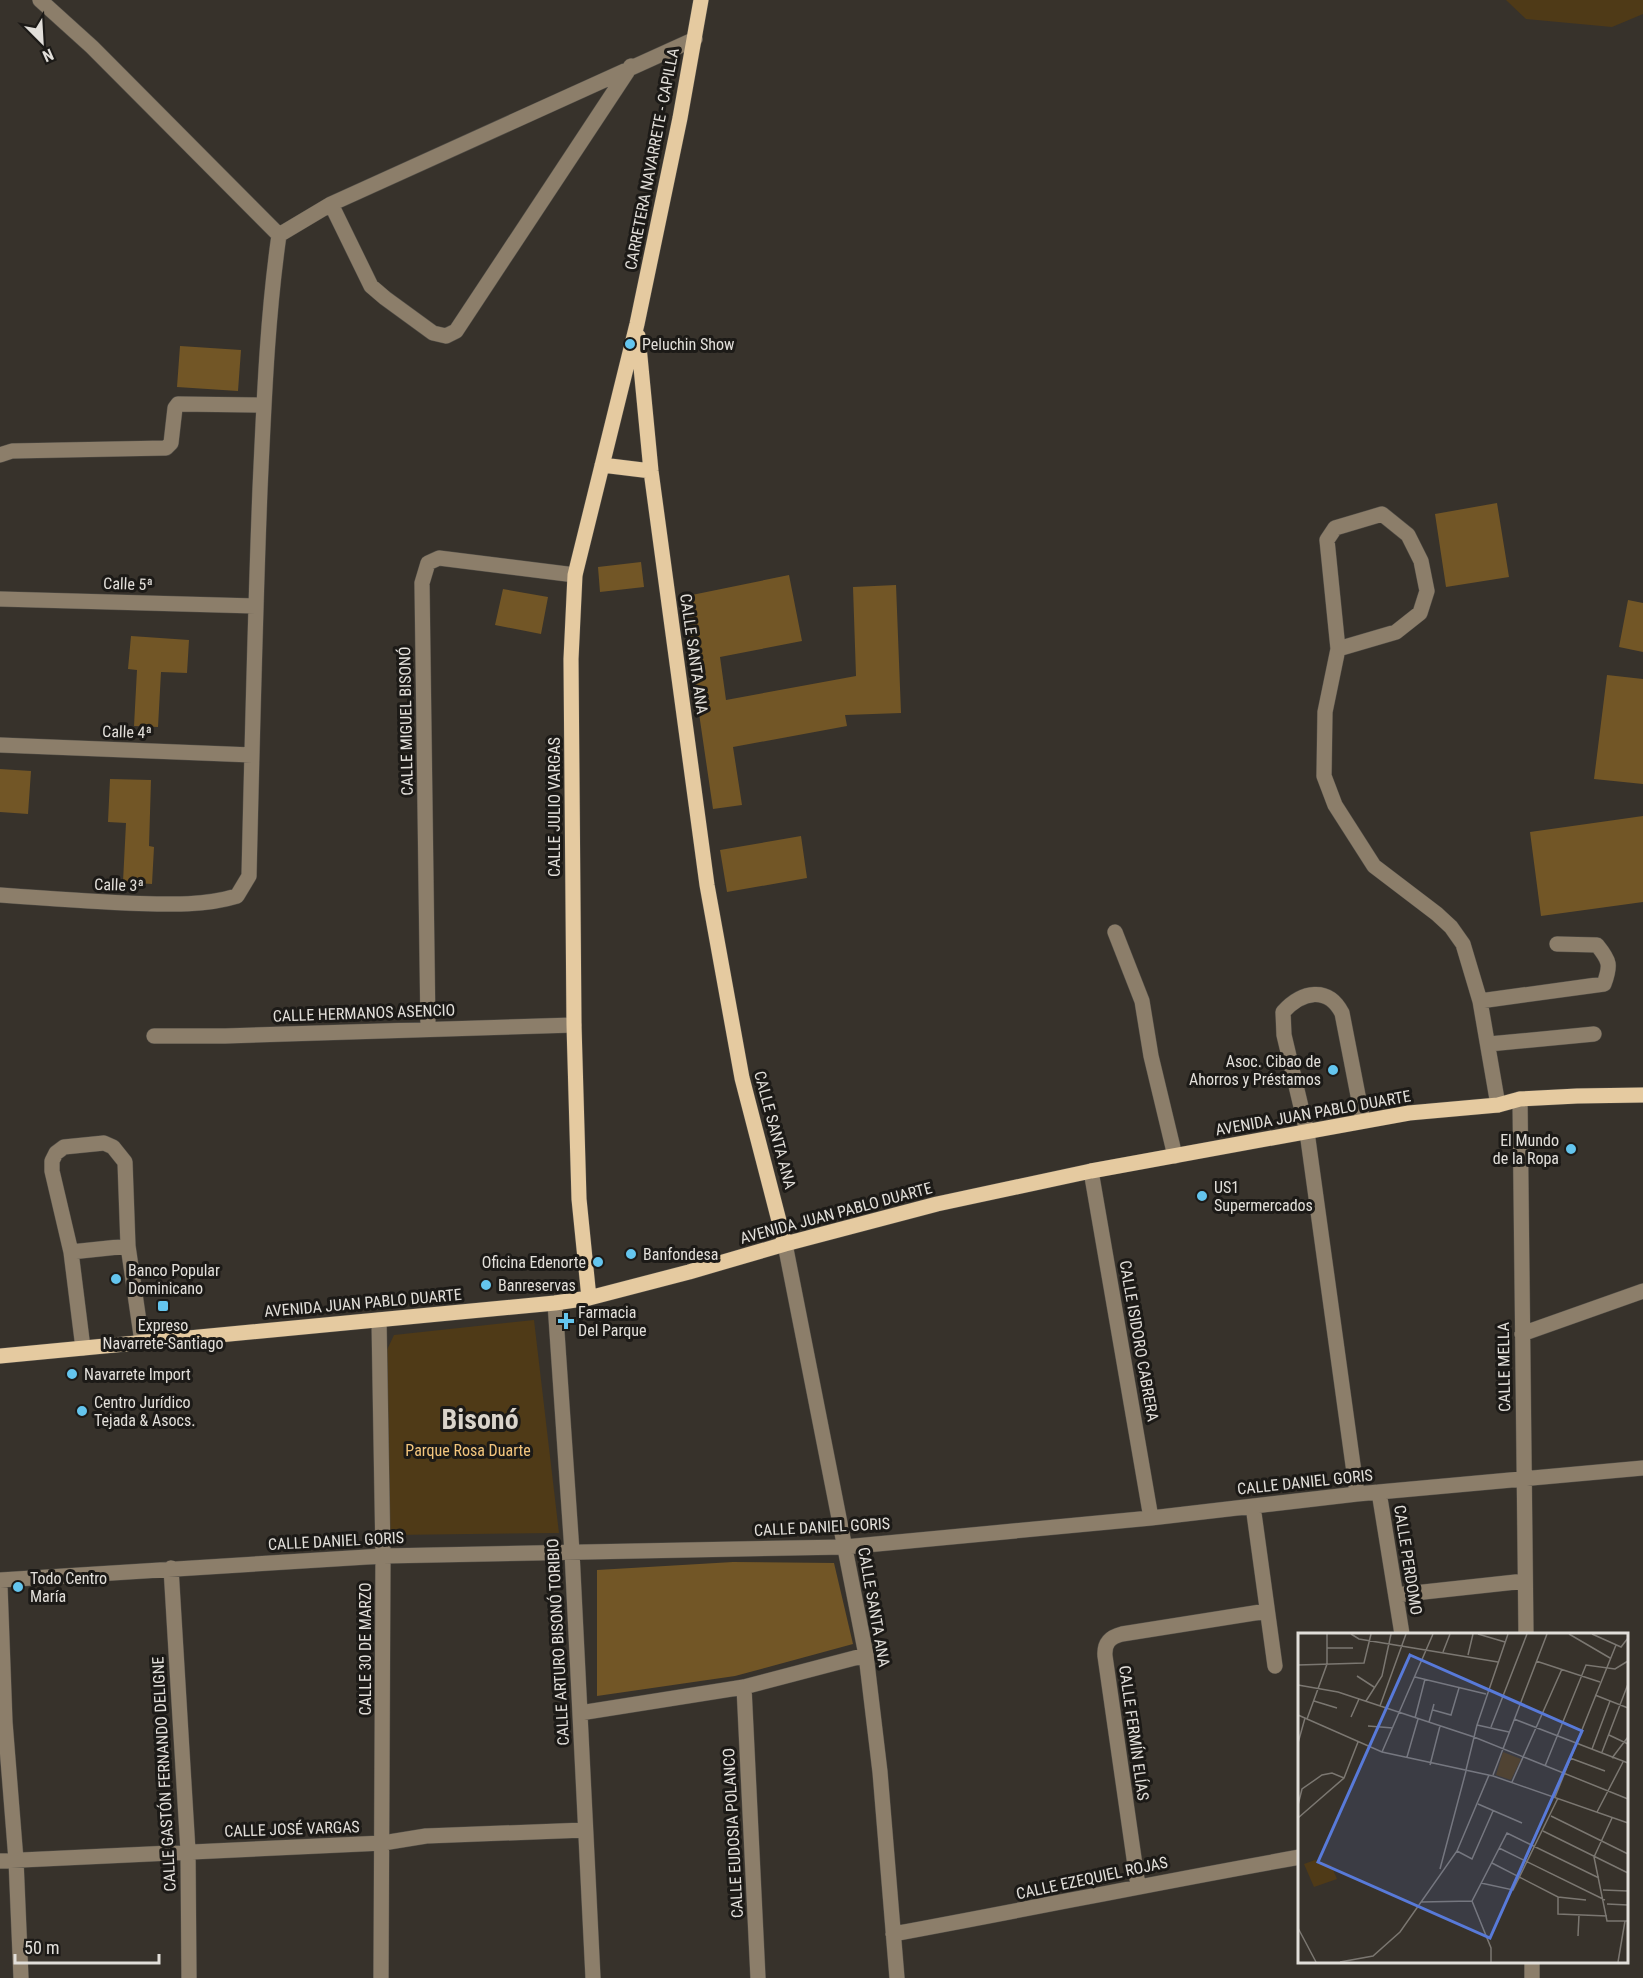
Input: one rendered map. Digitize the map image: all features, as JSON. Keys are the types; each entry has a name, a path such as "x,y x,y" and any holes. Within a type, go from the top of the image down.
{"main road":[{"name":"CARRETERA NAVARRETE - CAPILLA","path":"637,324 678,128 701,0"},
{"name":"CALLE JULIO VARGAS","path":"589,1298 579,1199 574,1025 571,659 575,574 637,324"},
{"name":"CALLE SANTA ANA","path":"637,324 651,471 707,885 741,1078 785,1244"},
{"path":"602,465 651,471"},
{"name":"AVENIDA JUAN PABLO DUARTE","path":"0,1356 555,1304 589,1298 937,1204 1091,1171 1409,1113 1498,1105 1520,1099 1643,1095"}],"street":[{"path":"40,0 92,47 279,235"},
{"path":"279,235 331,204 631,66 695,39"},
{"path":"331,204 371,286 433,333 446,336 456,331 463,323 631,66"},
{"path":"252,755 255,606 264,405 272,284 279,235"},
{"path":"0,455 12,451 166,448 171,444 175,408 178,404 264,405"},
{"path":"1338,649 1396,632 1420,613 1427,591 1421,561 1408,535 1382,514 1335,528 1327,540 1338,649 1325,712 1324,776 1335,805 1374,866 1451,927 1463,944 1480,1001 1498,1105"},
{"name":"CALLE MIGUEL BISONÓ","path":"428,1029 422,583 428,563 439,558 575,574"},
{"name":"Calle 5ª","path":"0,598 255,606"},
{"name":"Calle 4ª","path":"0,745 252,755"},
{"name":"Calle 3ª","path":"0,895 148,904 215,903 237,896 249,876 252,755"},
{"path":"1115,933 1142,1001 1151,1056 1175,1156"},
{"path":"1480,1001 1604,984 1609,969 1607,957 1598,945 1557,944"},
{"path":"1357,1494 1307,1131 1284,1035 1283,1011 1292,1002 1308,995 1326,995 1336,1002 1342,1013 1363,1121"},
{"name":"CALLE HERMANOS ASENCIO","path":"154,1036 225,1036 574,1025"},
{"path":"1489,1044 1594,1034"},
{"name":"CALLE MELLA","path":"1520,1099 1526,1633"},
{"path":"83,1348 71,1252 52,1171 52,1161 56,1153 64,1147 104,1143 120,1153 125,1162 128,1246 142,1342"},
{"name":"CALLE ISIDORO CABRERA","path":"1091,1171 1151,1518"},
{"name":"CALLE SANTA ANA","path":"785,1244 866,1655 880,1772 897,1978"},
{"path":"71,1252 128,1246"},
{"path":"1522,1334 1643,1291"},
{"name":"CALLE ARTURO BISONÓ TORIBIO","path":"555,1304 572,1552 593,1978"},
{"name":"CALLE 30 DE MARZO","path":"379,1320 383,1556 381,1978"},
{"name":"CALLE DANIEL GORIS","path":"0,1580 383,1556 845,1547 1151,1518 1357,1494 1643,1468"},
{"name":"CALLE PERDOMO","path":"1379,1492 1402,1633"},
{"path":"1253,1506 1275,1666"},
{"name":"CALLE GASTÓN FERNANDO DELIGNE","path":"171,1568 188,1851 189,1978"},
{"path":"1396,1595 1525,1581"},
{"path":"0,1586 2,1722 8,1860 21,1978"},
{"name":"CALLE FERMÍN ELÍAS","path":"1138,1886 1104,1656 1107,1642 1122,1634 1267,1611"},
{"path":"580,1713 744,1687 866,1655"},
{"name":"CALLE EUDOSIA POLANCO","path":"744,1687 758,1978"},
{"name":"CALLE JOSÉ VARGAS","path":"8,1860 383,1843 426,1836 585,1830"},
{"name":"CALLE EZEQUIEL ROJAS","path":"893,1934 1298,1857"}],"green space":[{"path":"1506,0 1643,0 1643,14 1612,27 1526,19"},
{"name":"Parque Rosa Duarte","path":"534,1320 559,1533 390,1535 386,1352 394,1335"}],"building":[{"path":"180,346 241,350 238,391 177,387"},
{"path":"1497,503 1509,577 1446,587 1435,514"},
{"path":"641,562 644,587 600,592 598,567"},
{"path":"789,575 802,641 720,657 726,700 856,676 853,587 896,585 901,713 845,715 847,726 733,747 742,805 713,809 682,597"},
{"path":"503,589 548,597 541,634 495,625"},
{"path":"1628,600 1643,603 1643,652 1619,647"},
{"path":"131,636 189,640 187,673 161,672 158,727 134,726 137,670 128,669"},
{"path":"1607,675 1643,679 1643,784 1594,779"},
{"path":"0,769 31,771 28,814 0,812"},
{"path":"110,779 151,780 149,846 154,847 152,884 123,882 126,823 108,822"},
{"path":"1643,816 1643,902 1541,916 1530,832"},
{"path":"801,836 807,878 727,892 720,850"},
{"path":"733,1562 834,1563 853,1644 735,1676 597,1696 597,1570"}],"place":[{"name":"Peluchin Show","path":"630,344"},
{"name":"Asoc. Cibao de Ahorros y Préstamos","path":"1333,1070"},
{"name":"El Mundo de la Ropa","path":"1571,1149"},
{"name":"US1 Supermercados","path":"1202,1196"},
{"name":"Banfondesa","path":"631,1254"},
{"name":"Oficina Edenorte","path":"598,1262"},
{"name":"Banco Popular Dominicano","path":"116,1279"},
{"name":"Banreservas","path":"486,1285"},
{"name":"Expreso Navarrete-Santiago","path":"163,1306"},
{"name":"Farmacia Del Parque","path":"566,1321"},
{"name":"Navarrete Import","path":"72,1374"},
{"name":"Centro Jurídico Tejada & Asocs.","path":"82,1411"},
{"name":"Todo Centro María","path":"18,1587"}],"district":[{"name":"Bisonó","path":"480,1419"}]}
